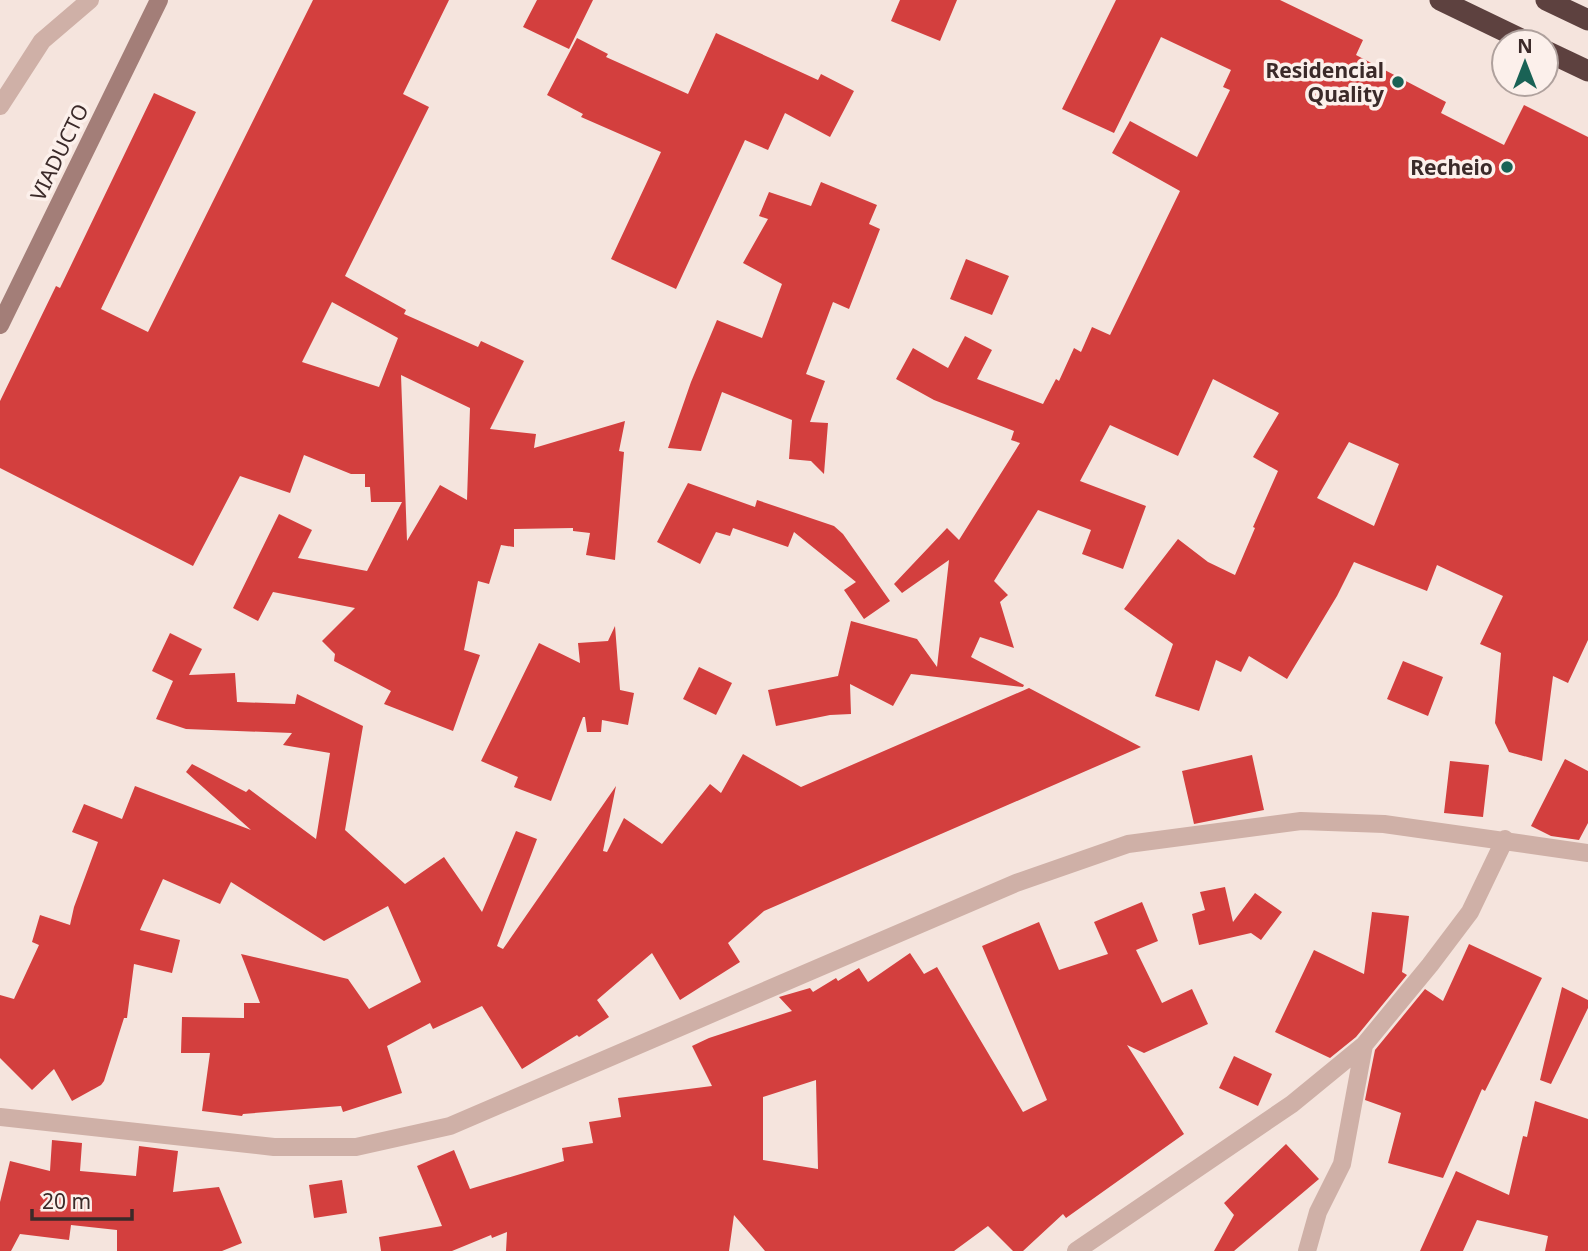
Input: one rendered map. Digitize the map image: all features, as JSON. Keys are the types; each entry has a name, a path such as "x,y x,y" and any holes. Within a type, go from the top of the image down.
{"highway":[{"path":"1440,0 1498,28"},
{"path":"1546,0 1588,20"},
{"path":"1560,58 1588,71"}],"street":[{"path":"0,106 42,41 90,0"},
{"name":"VIADUCTO","path":"0,325 159,0"},
{"path":"0,1117 274,1147 356,1147 450,1126 1016,883 1128,844 1301,821 1384,824 1588,852"},
{"path":"1076,1251 1292,1104 1364,1045 1470,912 1505,839"},
{"path":"1307,1251 1318,1212 1342,1164 1364,1045"}],"building":[{"path":"313,0 449,0 403,94 429,107 345,276 406,310 404,314 478,347 481,341 524,361 490,429 536,434 534,448 625,421 619,451 624,452 615,560 586,555 590,533 573,531 573,528 514,529 514,547 501,545 489,584 478,581 464,650 480,655 453,731 384,704 391,691 334,661 335,654 322,641 355,608 273,592 258,621 233,608 279,514 312,530 298,558 367,571 402,502 371,502 370,487 365,487 365,474 351,474 304,455 290,493 240,476 193,566 0,468 0,401 56,286 60,288 154,93 196,112 101,309 148,332","holes":["332,302 398,338 379,387 302,362","401,375 470,408 467,500 440,485 407,541"]},
{"path":"537,0 593,0 569,49 523,27"},
{"path":"900,0 957,0 940,41 891,21"},
{"path":"1116,0 1280,0 1363,40 1356,55 1446,102 1441,113 1504,145 1524,105 1588,137 1588,640 1568,683 1553,676 1542,761 1509,752 1495,723 1501,653 1480,644 1503,596 1437,565 1427,591 1354,562 1337,596 1287,679 1249,656 1241,672 1216,660 1199,711 1155,696 1173,644 1124,609 1178,539 1208,562 1235,575 1278,471 1253,457 1279,413 1213,379 1178,456 1110,425 1080,481 1146,506 1123,569 1082,554 1091,530 1038,510 994,581 1008,595 1000,602 1014,648 980,637 971,657 1024,685 1023,687 911,674 893,706 850,684 851,714 830,715 776,726 768,690 838,676 851,621 917,639 937,667 949,560 902,593 894,584 947,528 959,540 1020,443 1011,440 1014,431 934,400 896,379 913,348 948,368 965,336 992,350 977,379 1043,404 1056,379 1059,381 1074,348 1081,352 1092,327 1110,335 1180,191 1112,153 1130,121 1197,157 1230,90 1223,87 1231,70 1161,37 1114,133 1062,109","holes":["1349,442 1399,464 1374,526 1317,498"]},
{"path":"716,33 818,80 821,74 854,91 830,137 785,113 768,150 745,140 676,289 611,259 661,152 581,117 583,114 547,95 577,38 608,54 606,57 688,94"},
{"path":"821,182 877,205 869,224 880,229 849,309 833,302 806,374 825,381 810,422 828,423 824,474 811,461 789,459 792,420 722,392 701,451 668,448 691,382 717,320 762,338 782,284 743,263 768,219 759,216 769,192 811,206"},
{"path":"966,259 1009,276 992,315 950,299"},
{"path":"688,483 755,507 757,500 834,526 843,534 890,601 864,619 844,590 856,582 794,532 788,547 733,528 730,536 716,532 700,564 657,542"},
{"path":"615,626 620,690 634,693 628,725 602,720 601,732 587,732 583,717 551,801 514,787 518,777 481,761 539,643 580,663 578,643 608,641"},
{"path":"170,633 202,649 189,675 235,673 237,702 295,704 297,694 363,726 345,830 405,884 444,857 482,912 516,831 537,839 497,946 503,949 616,786 603,851 607,852 624,818 662,844 710,784 721,793 743,754 801,787 1029,688 1141,747 764,911 728,943 740,962 680,1000 652,953 597,1000 609,1017 522,1069 482,1006 433,1029 430,1023 387,1046 402,1093 343,1112 341,1106 242,1116 202,1111 210,1053 181,1053 182,1017 244,1018 244,1003 260,1003 241,954 348,979 369,1009 421,982 388,906 324,941 231,882 220,904 163,879 140,930 180,940 172,973 134,964 127,1018 124,1018 104,1081 72,1101 54,1069 32,1090 0,1058 0,995 14,999 39,945 32,942 40,915 70,925 98,842 72,832 84,804 122,819 135,786 251,830 186,772 192,764 246,792 249,789 316,839 330,753 283,745 292,733 186,729 156,719 173,681 152,671"},
{"path":"1403,661 1443,677 1428,716 1387,699"},
{"path":"699,667 732,683 716,715 683,699"},
{"path":"1252,755 1264,810 1194,824 1182,771"},
{"path":"1565,759 1588,771 1588,823 1579,840 1551,836 1531,826"},
{"path":"1450,761 1489,765 1483,817 1444,813"},
{"path":"1225,887 1233,922 1255,893 1282,912 1261,940 1251,933 1199,945 1192,914 1205,910 1200,892"},
{"path":"1142,902 1158,941 1136,950 1162,1003 1192,989 1208,1024 1144,1053 1127,1045 1184,1134 1066,1218 1063,1214 1023,1251 1013,1251 988,1226 954,1251 765,1251 734,1215 729,1251 506,1251 507,1232 492,1238 491,1235 452,1251 381,1251 379,1237 442,1226 417,1166 454,1150 470,1189 564,1161 562,1148 593,1143 589,1122 621,1117 618,1098 712,1086 692,1046 792,1011 779,997 810,988 813,992 859,968 868,982 910,953 924,974 937,967 1023,1112 1047,1100 982,946 1039,922 1059,970 1108,954 1094,922","holes":["816,1080 818,1169 763,1160 763,1097"]},
{"path":"1372,912 1409,916 1402,972 1407,975 1356,1037 1330,1058 1275,1032 1314,950 1364,974"},
{"path":"1469,944 1542,978 1485,1091 1482,1089 1443,1178 1388,1163 1401,1113 1365,1100 1375,1050 1425,989 1443,1001"},
{"path":"1562,987 1588,1000 1588,1008 1551,1084 1540,1080"},
{"path":"1234,1056 1272,1074 1258,1106 1219,1088"},
{"path":"1535,1101 1588,1119 1588,1251 1545,1251 1548,1236 1477,1220 1463,1251 1420,1251 1456,1171 1509,1195 1523,1136 1527,1137"},
{"path":"52,1140 82,1143 80,1171 136,1176 139,1146 178,1151 173,1192 219,1187 242,1243 222,1251 117,1251 117,1230 71,1225 69,1240 20,1234 11,1251 0,1251 0,1202 10,1161 50,1171"},
{"path":"1286,1144 1319,1179 1234,1251 1214,1251 1234,1215 1224,1203"},
{"path":"342,1180 347,1213 314,1218 309,1185"}],"place":[{"name":"Residencial Quality","path":"1398,82"},
{"name":"Recheio","path":"1507,167"}]}
